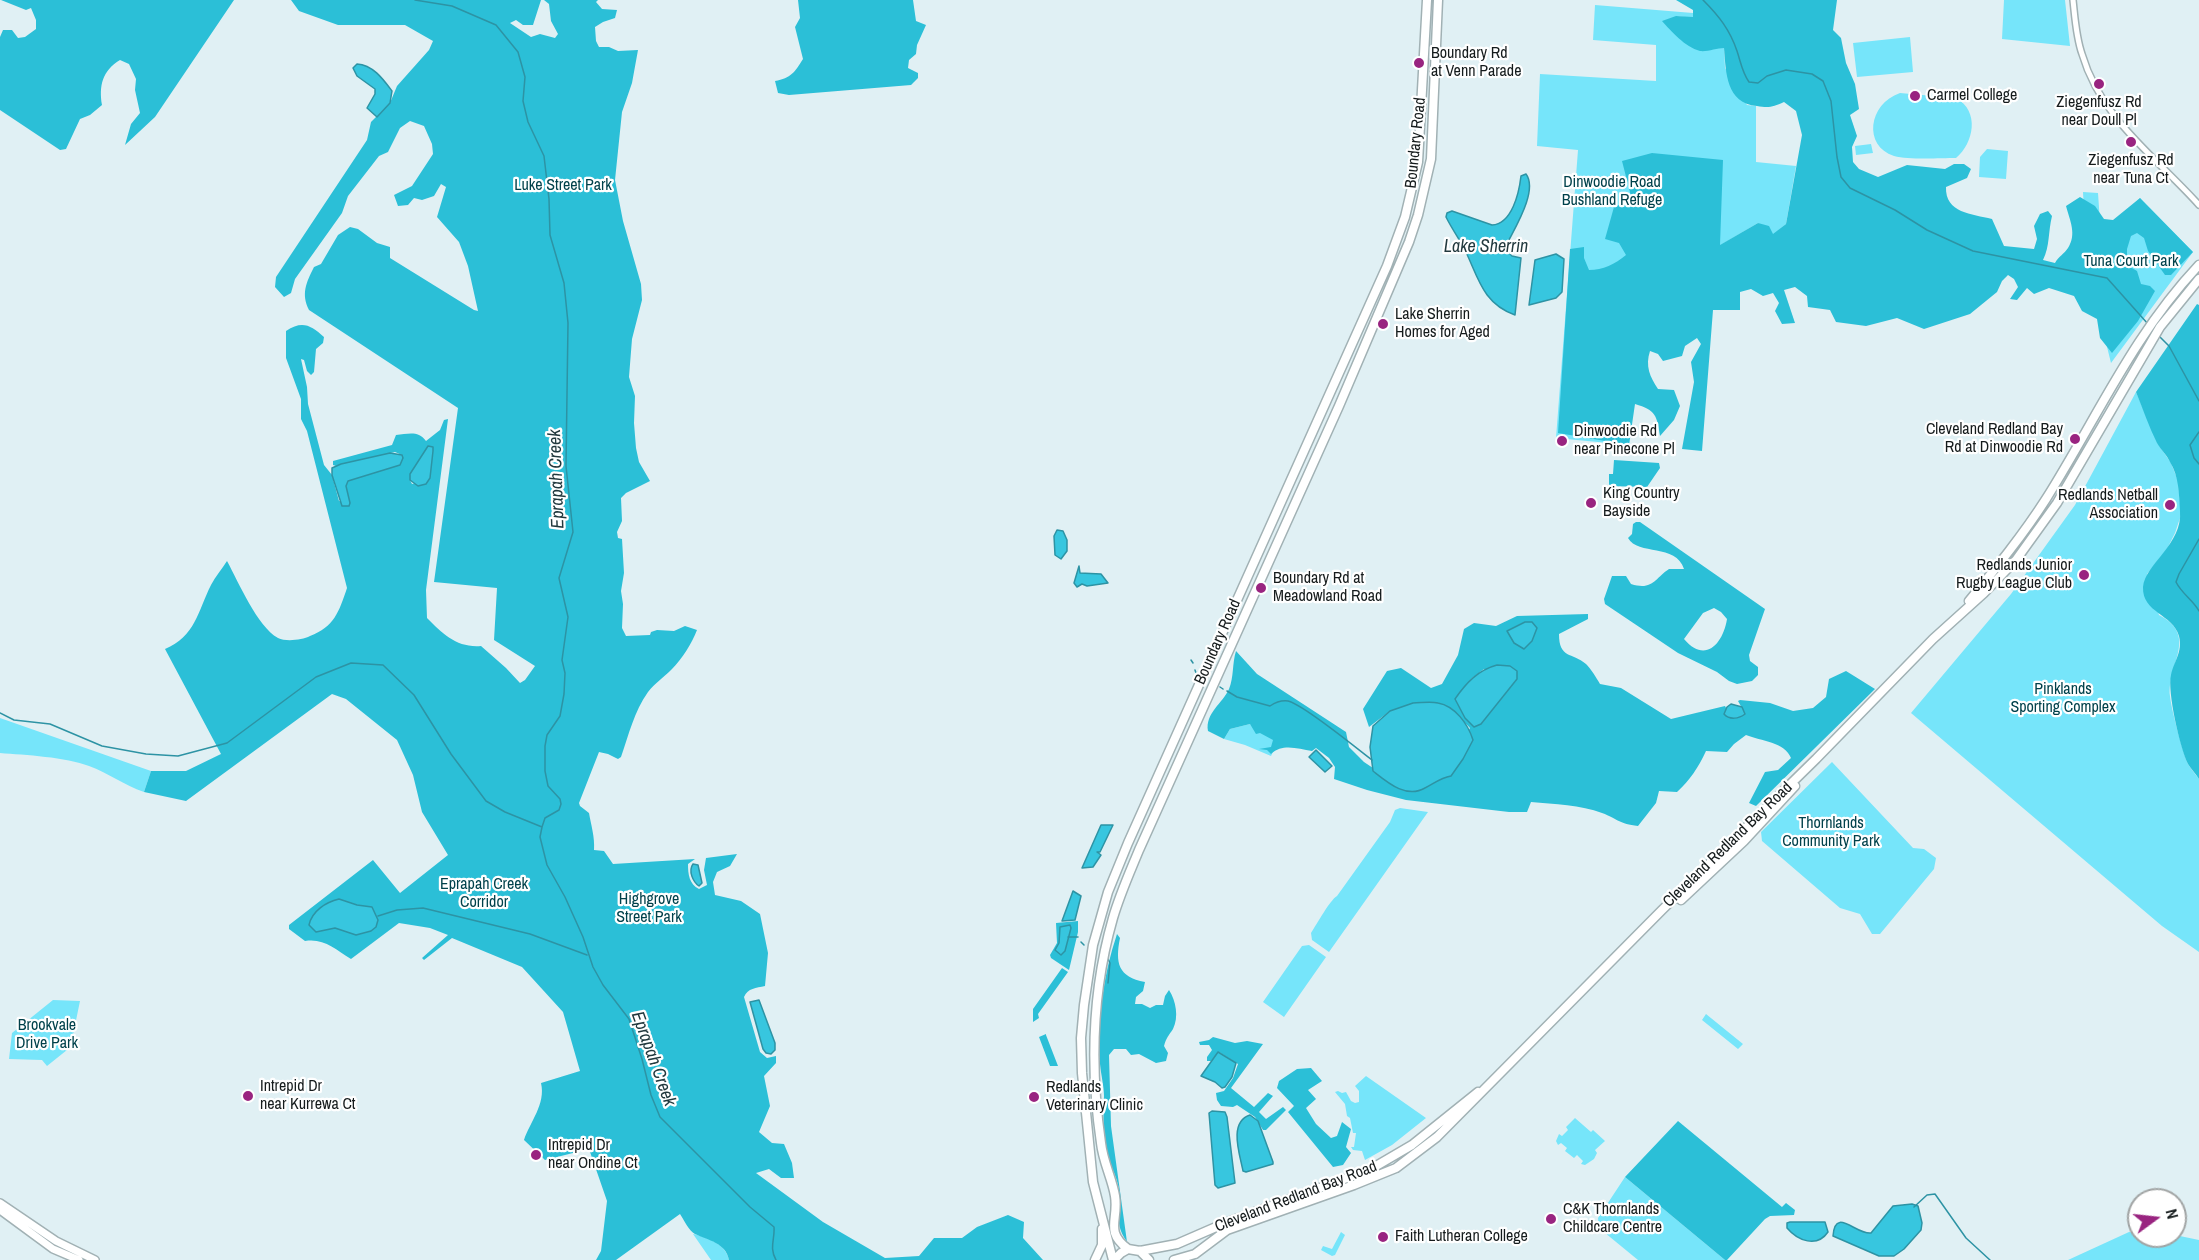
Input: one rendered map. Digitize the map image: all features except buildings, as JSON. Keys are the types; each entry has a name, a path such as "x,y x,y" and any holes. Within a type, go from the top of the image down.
{"highway":[{"name":"Boundary Road","path":"1114,1260 1100,1212 1092,1173 1082,1058 1084,1005 1093,945 1108,892 1128,843 1387,266 1405,217 1418,162 1427,0"},
{"name":"Boundary Road","path":"1128,1250 1119,1243 1113,1224 1115,1198 1101,1143 1094,1070 1096,1005 1105,946 1122,889 1410,242 1431,159 1438,0"},
{"name":"Cleveland Redland Bay Road","path":"1174,1260 1195,1254 1227,1230 1396,1168 1437,1137 1951,622 2032,520 2156,324 2171,295 2199,265"},
{"name":"Cleveland Redland Bay Road","path":"2156,324 2199,279"},
{"name":"Cleveland Redland Bay Road","path":"1128,1250 1140,1251 1177,1244 1223,1224 1371,1169 1412,1145 1497,1077"},
{"path":"1095,1260 1102,1245 1100,1212"},
{"path":"1114,1260 1128,1250"},
{"path":"1140,1251 1149,1260"}],"main road":[{"path":"0,1203 56,1241 95,1260"},
{"path":"0,1210 53,1248 79,1260"}],"street":[{"path":"2073,0 2082,57 2102,100 2119,123 2199,205"}],"green space":[{"path":"1,0 234,0 155,117 125,145 131,124 140,113 135,90 136,79 129,64 120,60 109,69 103,80 102,105 90,115 80,119 66,149 60,150 0,110 0,37 3,30 12,30 18,38 25,37 36,29 36,20 31,8 26,10"},
{"path":"291,0 541,0 533,25 523,25 516,20 510,23 531,37 540,34 555,38 558,34 551,21 549,4 544,0 598,0 596,2 602,9 617,10 615,18 595,27 599,47 609,47 618,51 638,50 632,83 622,112 615,180 623,221 641,284 642,300 632,339 629,377 635,396 636,448 639,462 650,481 621,498 622,521 617,532 618,538 622,539 624,573 621,591 622,628 626,636 650,635 651,632 657,630 674,631 685,626 697,630 679,661 643,700 632,723 621,757 618,759 599,752 579,803 589,813 594,850 604,851 613,864 695,859 688,864 688,871 691,882 699,889 707,885 704,870 706,858 737,854 730,866 717,872 713,882 715,895 741,901 760,914 768,953 765,986 750,990 744,997 760,1052 767,1058 776,1056 776,1063 764,1076 770,1106 759,1132 772,1143 784,1144 792,1163 794,1178 781,1178 769,1169 756,1173 823,1222 885,1258 919,1256 934,1238 962,1238 977,1227 1008,1215 1024,1222 1023,1238 1043,1260 729,1260 720,1246 693,1233 680,1214 616,1260 596,1260 601,1251 607,1201 589,1149 545,1160 524,1140 539,1106 541,1083 580,1071 563,1012 522,967 452,938 424,960 422,958 448,935 430,928 399,923 351,959 324,943 305,941 289,929 289,925 373,860 400,893 448,855 422,812 413,775 397,740 346,699 332,694 186,801 144,792 151,771 186,771 221,754 165,649 183,638 189,630 199,614 211,585 227,561 256,614 270,632 281,639 303,639 325,628 338,611 347,588 307,431 301,419 301,399 286,358 286,331 297,326 306,325 324,337 323,343 316,349 314,372 311,375 307,371 304,360 301,359 308,404 324,465 332,475 339,501 350,503 346,486 348,481 403,458 395,452 336,466 333,465 333,461 392,445 396,435 416,434 426,441 440,430 444,420 448,419 426,590 427,618 451,639 465,645 481,646 520,683 535,666 494,640 497,588 434,582 458,408 309,310 305,299 307,283 314,267 321,264 338,235 350,227 358,229 377,243 390,247 390,258 478,311 468,266 459,242 437,217 446,187 441,184 434,196 422,200 414,198 408,205 398,206 394,195 412,186 433,154 432,144 424,126 410,121 400,128 388,152 379,156 348,196 342,213 295,279 291,293 284,297 275,287 276,277 367,140 371,122 390,103 397,86 429,50 433,41 405,25 338,25 299,11","holes":["433,447 430,478 412,484 410,480 416,466"]},
{"path":"798,0 913,0 916,21 926,25 917,45 916,54 909,60 908,68 918,73 918,78 911,85 789,95 778,93 775,81 792,74 803,59 795,27 800,18"},
{"path":"1676,0 1837,0 1833,30 1841,38 1846,63 1855,84 1859,109 1850,115 1857,136 1852,147 1853,162 1859,169 1878,177 1907,165 1945,169 1954,164 1964,164 1971,169 1967,178 1946,187 1947,196 1950,202 1961,211 1992,219 2004,246 2034,249 2037,239 2034,226 2040,214 2048,211 2052,216 2043,260 2055,263 2068,248 2072,238 2072,227 2066,206 2080,197 2095,206 2104,219 2113,220 2140,198 2193,252 2171,275 2165,275 2148,251 2144,238 2137,233 2131,236 2127,249 2127,265 2137,271 2141,284 2150,286 2155,291 2138,321 2112,353 2100,338 2097,319 2082,311 2074,296 2049,288 2034,294 2027,288 2017,300 2010,299 2018,287 2014,279 2008,275 1997,292 1970,314 1924,329 1897,318 1866,326 1836,322 1830,310 1808,307 1807,296 1795,287 1784,290 1795,323 1782,324 1775,311 1779,303 1773,293 1763,296 1751,289 1740,292 1740,310 1713,310 1702,451 1682,449 1694,382 1691,362 1701,344 1697,338 1685,346 1682,356 1663,361 1658,354 1650,351 1648,366 1653,380 1658,389 1674,390 1680,406 1674,420 1660,436 1658,423 1651,411 1635,404 1629,445 1558,433 1570,249 1584,247 1584,258 1589,270 1609,266 1626,255 1619,243 1605,239 1614,207 1632,200 1622,161 1652,153 1723,160 1720,245 1758,223 1769,226 1773,234 1786,224 1802,135 1796,111 1784,102 1765,107 1747,104 1739,99 1733,93 1727,77 1724,48 1703,51 1694,49 1662,21 1676,16 1693,17 1693,10"},
{"path":"2004,0 2065,0 2070,46 2002,39"},
{"name":"Dinwoodie Road Bushland Refuge","path":"1595,5 1693,13 1693,18 1676,16 1724,47 1725,68 1747,105 1756,106 1756,162 1796,166 1786,224 1773,235 1758,223 1719,246 1653,153 1629,445 1556,438 1578,150 1537,146 1540,74 1656,81 1656,45 1593,40"},
{"path":"1910,37 1913,72 1857,77 1853,43"},
{"path":"1900,93 1956,98 1964,104 1969,111 1972,127 1967,144 1956,158 1894,156 1884,151 1877,143 1873,125 1876,115 1889,98"},
{"path":"1871,144 1873,153 1856,155 1855,146"},
{"path":"1987,149 2008,151 2006,179 1979,177 1980,157"},
{"name":"Tuna Court Park","path":"2083,192 2098,193 2100,222 2117,222 2140,198 2193,252 2111,363 2087,266"},
{"path":"2197,304 2199,305 2199,779 2185,756 2173,706 2170,683 2179,652 2179,636 2171,623 2147,603 2143,587 2145,578 2176,534 2180,511 2178,485 2173,467 2157,443 2136,392"},
{"name":"Pinklands Sporting Complex","path":"2136,392 2158,444 2171,463 2178,481 2181,515 2175,533 2167,549 2147,574 2159,615 2171,623 2177,632 2178,651 2170,684 2170,696 2186,758 2199,779 2199,952 2162,926 1911,713 2011,594 2075,505"},
{"path":"1614,460 1659,463 1660,468 1647,487 1609,486 1609,474 1613,474"},
{"path":"1640,522 1765,609 1749,655 1750,661 1758,667 1758,675 1752,681 1737,684 1729,681 1717,672 1678,653 1605,604 1604,599 1612,576 1626,576 1631,584 1644,586 1649,585 1669,569 1684,569 1680,561 1673,556 1633,543 1628,538 1632,534 1633,524","holes":["1714,608 1727,619 1725,628 1722,636 1712,648 1699,650 1684,639 1703,613"]},
{"path":"1588,614 1588,619 1559,634 1561,648 1567,654 1586,664 1600,684 1621,688 1671,719 1725,706 1731,717 1736,718 1743,710 1738,701 1740,700 1770,703 1793,711 1813,708 1826,697 1829,679 1846,671 1875,689 1756,806 1749,803 1765,772 1778,770 1791,758 1784,748 1746,735 1727,752 1706,751 1686,783 1677,792 1659,791 1656,803 1638,826 1622,823 1594,810 1567,805 1531,802 1527,812 1509,812 1406,800 1334,779 1335,767 1329,758 1316,748 1312,751 1286,748 1271,754 1267,750 1259,749 1271,747 1273,740 1260,733 1256,734 1250,724 1230,729 1224,739 1208,731 1212,713 1229,689 1236,651 1257,674 1346,732 1349,747 1373,768 1373,771 1424,789 1441,778 1470,728 1451,708 1390,711 1369,727 1363,709 1387,671 1401,668 1431,688 1442,684 1458,655 1464,629 1474,623 1496,626 1517,616","holes":["1484,669 1517,679 1481,724 1474,727 1465,718 1455,699 1472,678"]},
{"path":"0,718 151,771 144,792 96,769 69,760 0,753"},
{"path":"1250,724 1278,741 1271,756 1224,739 1230,729"},
{"name":"Thornlands Community Park","path":"1832,762 1913,848 1924,849 1936,858 1934,869 1880,934 1872,934 1860,914 1840,908 1762,841 1761,832"},
{"path":"1400,808 1428,812 1329,952 1312,940 1311,933 1327,907 1390,822 1395,810"},
{"path":"1078,921 1078,932 1069,970 1050,955 1057,943 1056,923"},
{"path":"1117,934 1120,938 1118,955 1120,968 1129,977 1145,982 1143,991 1136,997 1135,1004 1142,1004 1150,1008 1163,1005 1169,990 1175,1004 1176,1014 1175,1024 1164,1046 1168,1053 1166,1061 1156,1063 1139,1054 1131,1055 1126,1049 1114,1049 1109,1055 1111,1126 1127,1242 1120,1227 1118,1185 1107,1155 1099,1048 1102,998"},
{"path":"1309,945 1326,957 1284,1017 1263,1002 1302,946"},
{"path":"1062,968 1068,972 1038,1014 1039,1018 1033,1022 1033,1009"},
{"name":"Brookvale Drive Park","path":"53,1000 80,1001 73,1035 77,1042 47,1066 42,1060 9,1059 12,1033"},
{"path":"1706,1014 1743,1044 1738,1049 1702,1020"},
{"path":"1046,1034 1058,1066 1050,1066 1039,1037"},
{"path":"1213,1037 1235,1043 1247,1041 1263,1044 1231,1088 1254,1107 1268,1093 1273,1096 1259,1112 1266,1119 1283,1107 1286,1110 1266,1130 1263,1130 1255,1117 1237,1105 1221,1106 1217,1100 1216,1093 1224,1091 1233,1078 1238,1064 1219,1052 1211,1061 1207,1061 1212,1050 1209,1045 1200,1045 1199,1042"},
{"path":"1311,1068 1322,1081 1308,1090 1316,1099 1306,1108 1316,1124 1331,1138 1337,1136 1342,1122 1351,1129 1346,1147 1351,1153 1343,1165 1333,1167 1288,1112 1294,1106 1277,1088 1279,1081 1297,1069"},
{"path":"1366,1076 1426,1118 1392,1145 1365,1160 1362,1151 1353,1150 1351,1147 1354,1147 1356,1133 1353,1133 1345,1104 1335,1092 1346,1092 1351,1101 1359,1102 1359,1091 1355,1086"},
{"path":"1575,1118 1605,1141 1595,1150 1597,1153 1594,1159 1585,1165 1581,1164 1583,1161 1577,1155 1574,1158 1565,1151 1567,1148 1561,1143 1558,1145 1556,1141 1559,1134 1562,1136 1568,1130 1566,1127"},
{"path":"1678,1121 1782,1207 1786,1203 1795,1210 1794,1215 1770,1216 1765,1219 1725,1260 1625,1177"},
{"path":"1625,1177 1725,1260 1638,1260 1599,1228 1598,1218"},
{"path":"1341,1232 1345,1235 1335,1255 1332,1256 1321,1250 1323,1246 1332,1249"},
{"path":"2127,1233 2127,1248 2187,1248 2187,1238 2199,1240 2199,1260 2068,1260"},
{"path":"693,1234 710,1239 720,1246 729,1260 711,1260"}],"water":[{"path":"357,64 373,70 392,91 390,103 377,117 367,108 375,94 375,89 357,76 353,68"},
{"name":"Lake Sherrin","path":"1526,174 1529,181 1528,198 1508,242 1508,252 1512,256 1521,258 1515,315 1504,310 1488,296 1446,217 1447,213 1452,211 1492,225 1499,223 1509,214 1516,199 1521,176"},
{"path":"1556,254 1564,259 1562,292 1556,298 1529,305 1535,260"},
{"path":"428,446 433,447 430,478 426,484 418,486 410,480 410,474"},
{"path":"390,453 402,455 400,465 348,481 346,486 350,503 349,506 342,506 332,468"},
{"path":"1057,530 1063,531 1067,540 1067,551 1061,559 1055,555 1054,536"},
{"path":"1079,566 1080,573 1101,574 1108,583 1087,586 1082,584 1077,587 1074,583"},
{"path":"1525,622 1532,622 1537,628 1532,641 1524,649 1514,643 1507,631"},
{"path":"1497,665 1510,666 1517,671 1517,679 1481,724 1474,727 1465,718 1455,699 1473,678"},
{"path":"1435,702 1450,708 1464,722 1473,740 1451,776 1411,792 1397,788 1373,771 1370,747 1373,726 1390,711 1413,703"},
{"path":"1731,704 1742,707 1745,714 1734,718 1726,716 1724,714"},
{"path":"1316,750 1332,766 1325,772 1309,757"},
{"path":"1101,825 1113,825 1100,852 1097,852 1101,855 1093,867 1082,868"},
{"path":"693,864 698,865 702,883 699,886 692,876"},
{"path":"1073,891 1081,896 1075,920 1062,921"},
{"path":"339,899 372,907 378,920 376,927 371,931 356,935 335,928 316,932 309,925 313,915 329,902"},
{"path":"1070,925 1065,951 1061,955 1055,950 1059,943 1060,927"},
{"path":"759,1000 775,1043 775,1050 771,1054 766,1053 763,1049 750,1002"},
{"path":"1218,1052 1236,1063 1232,1077 1222,1088 1201,1076"},
{"path":"1212,1111 1225,1112 1227,1117 1235,1183 1218,1188 1215,1185 1209,1113"},
{"path":"1250,1115 1258,1121 1273,1164 1246,1172 1243,1171 1237,1132 1239,1124"},
{"path":"1912,1204 1918,1206 1922,1223 1921,1230 1904,1249 1894,1256 1879,1256 1833,1236 1835,1227 1842,1222 1871,1233 1893,1206"},
{"path":"1825,1222 1828,1232 1818,1240 1808,1241 1791,1233 1787,1228 1787,1223"}],"waterway":[{"name":"Eprapah Creek","path":"415,0 452,6 496,25 518,52 525,77 523,101 528,122 544,156 550,235 564,283 568,323 566,466 573,532 559,578 568,617 562,660 565,673 564,694 560,716 547,735 545,746 545,771 548,786 560,799 561,804 559,810 545,818 542,827 540,837 547,865 565,897 583,937 593,967 603,985 629,1019 651,1095 660,1117 750,1207 774,1227 773,1247 776,1260"},
{"path":"1703,0 1727,30 1749,82 1758,83 1767,76 1786,70 1812,74 1823,81 1831,101 1841,177 1850,188 1895,210 1927,230 1973,251 2107,278 2148,324"},
{"path":"2160,337 2169,346 2199,401"},
{"path":"2199,432 2190,445 2194,458 2199,464"},
{"path":"2199,539 2176,582 2199,611"},
{"path":"0,713 14,720 50,724 102,746 146,754 178,756 227,743 316,677 351,663 383,665 414,695 451,754 486,801 505,812 542,827"},
{"path":"1227,691 1237,697 1270,706 1283,701 1295,704 1372,760"},
{"path":"378,916 397,910 423,908 530,934 587,955"},
{"path":"1068,937 1078,937"},
{"path":"1081,942 1084,945"},
{"path":"1108,959 1110,963 1108,983"},
{"path":"1914,1207 1927,1195 1935,1194 1966,1238 1990,1260"}],"place":[{"name":"Boundary Rd at Venn Parade","path":"1419,63"},
{"name":"Ziegenfusz Rd near Doull Pl","path":"2099,84"},
{"name":"Carmel College","path":"1915,96"},
{"name":"Ziegenfusz Rd near Tuna Ct","path":"2131,142"},
{"name":"Lake Sherrin Homes for Aged","path":"1383,324"},
{"name":"Cleveland Redland Bay Rd at Dinwoodie Rd","path":"2075,439"},
{"name":"Dinwoodie Rd near Pinecone Pl","path":"1562,441"},
{"name":"King Country Bayside","path":"1591,503"},
{"name":"Redlands Netball Association","path":"2170,505"},
{"name":"Redlands Junior Rugby League Club","path":"2084,575"},
{"name":"Boundary Rd at Meadowland Road","path":"1261,588"},
{"name":"Intrepid Dr near Kurrewa Ct","path":"248,1096"},
{"name":"Redlands Veterinary Clinic","path":"1034,1097"},
{"name":"Intrepid Dr near Ondine Ct","path":"536,1155"},
{"name":"C&K Thornlands Childcare Centre","path":"1551,1219"},
{"name":"Faith Lutheran College","path":"1383,1237"}],"park label":[{"name":"Luke Street Park","path":"563,186"},
{"name":"Eprapah Creek Corridor","path":"484,894"},
{"name":"Highgrove Street Park","path":"649,909"}]}
